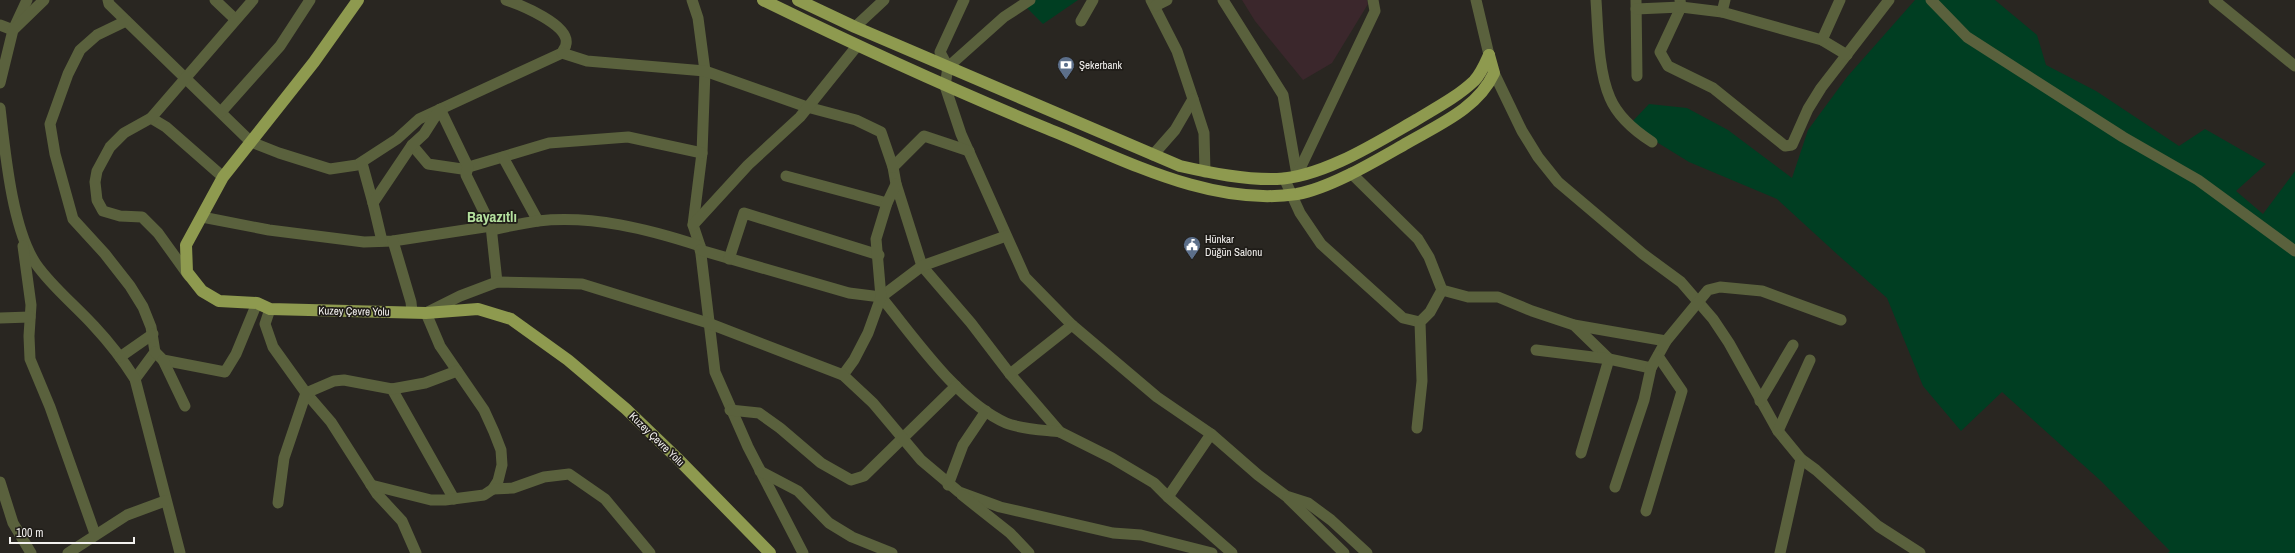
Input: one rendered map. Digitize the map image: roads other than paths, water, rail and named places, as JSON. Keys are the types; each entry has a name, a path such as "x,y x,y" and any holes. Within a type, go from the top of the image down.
{"main road":[{"name":"Kuzey Çevre Yolu","path":"358,0 314,62 223,177 186,245 186,264 191,278 202,291 219,301 257,303 270,310 426,313 478,309 511,319 545,342 626,409 677,458 770,553"},
{"path":"763,0 857,46 946,86 1153,172 1197,186 1264,196 1291,194 1321,186 1351,173 1460,112 1480,96 1494,73 1488,54"},
{"path":"798,0 855,28 1180,166 1205,172 1249,177 1284,178 1347,158 1438,107 1463,90 1475,80 1488,54"}],"street":[{"path":"0,84 13,30 27,0"},
{"path":"13,30 44,0"},
{"path":"108,0 126,21 251,142 279,153 330,169 345,168 362,163 397,139 419,119 556,57 562,52 567,44 564,34 557,25 511,1"},
{"path":"215,0 235,19"},
{"path":"191,278 158,233 142,217 120,216 103,211 97,200 95,182 97,170 110,147 124,133 151,118 253,0"},
{"path":"221,112 280,46 310,0"},
{"path":"349,14 350,0"},
{"path":"692,0 698,18 705,71 702,153 693,225 700,248 715,372 730,410 803,553"},
{"path":"855,28 884,0"},
{"path":"964,0 940,52 948,67 946,86 969,151 1025,277 1072,324 1158,398 1211,434 1258,475 1286,496 1344,553"},
{"path":"1081,21 1093,0"},
{"path":"1167,0 1153,3 1177,50 1204,133 1205,172"},
{"path":"1223,0 1283,95 1297,175"},
{"path":"1297,175 1375,11 1372,0"},
{"path":"1476,0 1488,54"},
{"path":"1596,0 1604,76 1610,98 1620,115 1652,142"},
{"path":"1722,12 1725,0"},
{"path":"1822,40 1840,0"},
{"path":"1681,4 1660,52 1668,66 1713,88 1785,146 1792,145 1808,109 1889,0"},
{"path":"1931,0 1967,37 2123,137 2198,180 2295,251"},
{"path":"2214,0 2295,66"},
{"path":"948,67 1023,1"},
{"path":"1637,76 1636,4 1681,4 1722,12 1822,40 1847,55"},
{"path":"126,21 97,35 80,50 68,74 50,124 55,154 73,220 105,254 130,286 143,307 159,356 185,406"},
{"path":"0,25 13,30"},
{"path":"693,225 748,165 775,141 807,107 857,46"},
{"path":"562,52 587,61 705,71 807,107 856,120 881,132 893,167 896,184 922,266 972,324 1010,374 1060,432"},
{"path":"1494,73 1522,131 1538,158 1558,182 1643,254 1680,282 1714,319 1729,343 1760,402 1778,431 1801,459 1816,470 1878,526 1920,553"},
{"path":"1152,155 1175,130 1193,98"},
{"path":"0,108 2,142 23,240 31,305 30,359 50,407 95,534"},
{"path":"374,203 412,145 424,134 440,109"},
{"path":"440,109 468,167 466,175 491,226 497,282"},
{"path":"151,118 166,127 223,177"},
{"path":"893,167 924,136 969,151"},
{"path":"412,145 428,164 462,169 549,143 628,137 702,153"},
{"path":"503,157 538,221"},
{"path":"362,163 374,203 382,241"},
{"path":"1351,173 1418,239 1429,257 1442,290"},
{"path":"786,176 887,203"},
{"path":"1284,178 1300,212 1321,244 1404,318 1420,322"},
{"path":"843,375 854,360 868,333 881,297 879,255 876,239 887,203 896,184"},
{"path":"729,259 744,213 879,255"},
{"path":"202,217 269,230 364,242 393,241 491,226 496,229 538,221 562,220 623,225 656,232 729,259 849,293 881,297 956,386 986,410 1007,424 1060,432 1112,458 1154,483 1232,553"},
{"path":"881,297 922,266 1006,236"},
{"path":"23,240 36,264 95,326 120,357 135,379 165,501 180,553"},
{"path":"393,241 411,302 412,312"},
{"path":"493,489 502,465 501,450 484,410 440,346 426,313 460,296 497,282 582,284 708,323 781,353 843,375 873,403 921,460 948,485 1010,533 1029,553"},
{"path":"1615,487 1644,400 1651,368 1666,341 1699,303 1708,290 1720,287 1762,291 1841,320"},
{"path":"1417,428 1422,381 1420,322 1430,312 1442,290"},
{"path":"1442,290 1468,297 1498,297 1532,311 1574,325 1666,341"},
{"path":"159,356 225,372 236,354 257,303"},
{"path":"270,310 265,324 273,347 306,393 331,422 371,485 402,521 416,553"},
{"path":"0,318 30,317"},
{"path":"1010,374 1072,324"},
{"path":"1574,325 1609,359"},
{"path":"120,357 153,334"},
{"path":"1760,402 1793,345"},
{"path":"1536,350 1609,359 1651,368"},
{"path":"135,379 159,356"},
{"path":"1646,511 1682,391 1658,356"},
{"path":"1581,453 1609,359"},
{"path":"1778,431 1810,360"},
{"path":"278,504 284,458 306,393 334,381 344,380 392,388 425,383 457,371"},
{"path":"730,410 759,414 780,428 817,460 851,480 864,476 902,437 956,386"},
{"path":"392,388 454,499"},
{"path":"948,485 963,445 986,410"},
{"path":"1168,497 1211,434"},
{"path":"1780,553 1801,459"},
{"path":"760,471 798,491 829,523 852,537 892,553"},
{"path":"371,485 432,500 454,499 484,495 493,489 513,488 544,477 569,474 605,499 650,553"},
{"path":"0,482 12,523 32,553"},
{"path":"959,492 1000,507 1113,533 1141,535 1212,553"},
{"path":"1286,496 1308,503 1331,520 1367,553"},
{"path":"68,553 78,548 95,534 127,515 165,501"}],"place":[{"name":"Şekerbank","path":"1066,80"},
{"name":"Hünkar Düğün Salonu","path":"1192,260"}],"district":[{"name":"Bayazıtlı","path":"492,216"}]}
